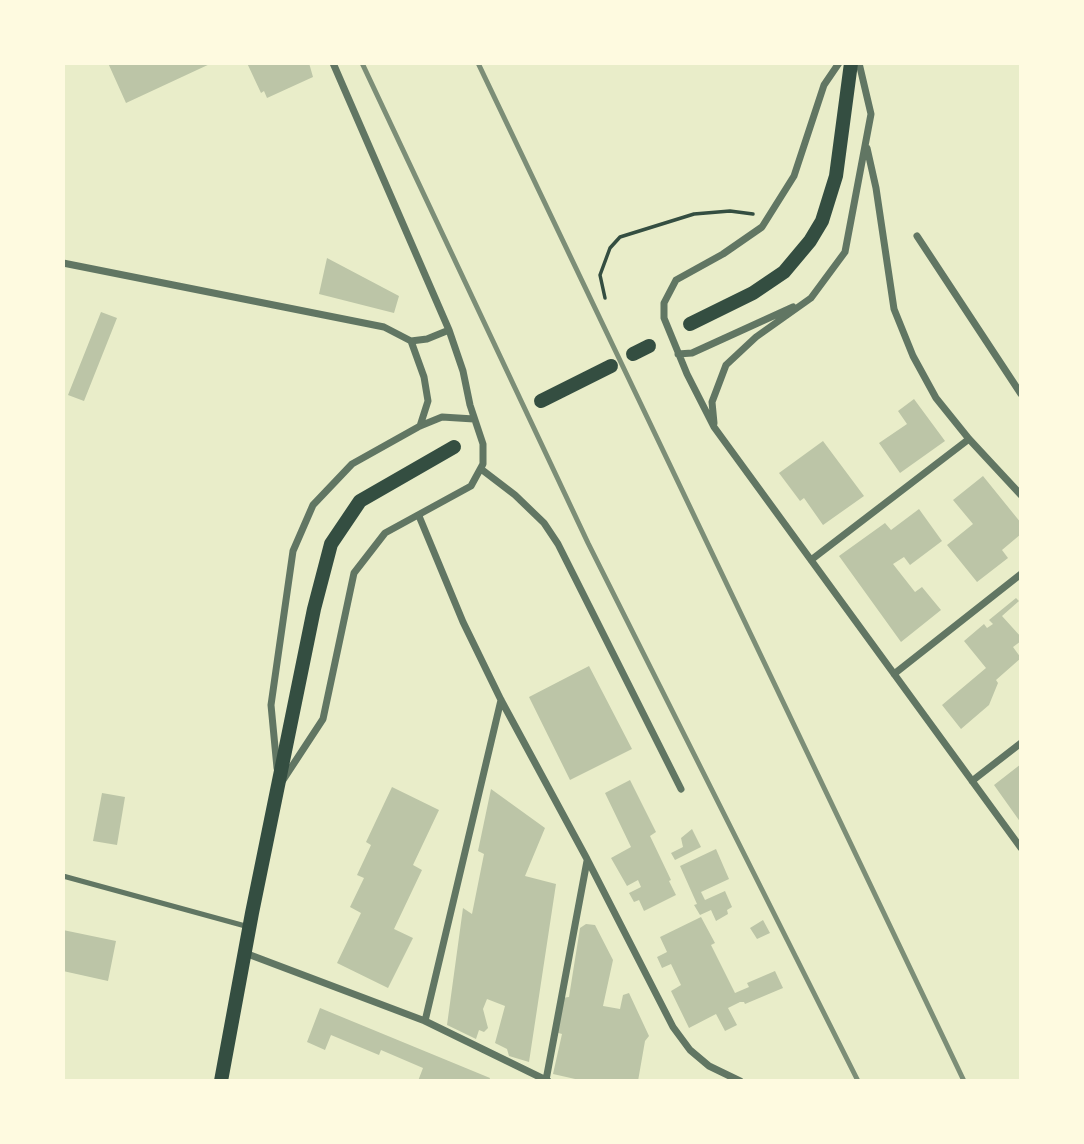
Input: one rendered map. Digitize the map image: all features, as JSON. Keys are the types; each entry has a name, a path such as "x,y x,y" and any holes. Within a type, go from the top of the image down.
{"main road":[{"path":"690,324 753,293 784,272 810,242 822,221 836,176 851,63"},
{"path":"633,354 649,346"},
{"path":"541,401 611,366"},
{"path":"221,1081 249,927 314,609 331,544 360,501 454,447"}],"street":[{"path":"278,786 323,719 354,573 385,533 471,486 483,464 483,444 449,330 333,63"},
{"path":"839,63 824,85 794,176 762,227 677,280 664,303 664,317 678,354 714,427 1021,848"},
{"path":"714,427 712,402 726,365 756,337 811,298 845,252 871,114 859,63"},
{"path":"866,144 876,188 894,309 913,356 936,398 969,439 1021,495"},
{"path":"917,236 1021,394"},
{"path":"63,264 384,327 411,341 427,339 449,330"},
{"path":"678,354 692,353 727,339 811,298"},
{"path":"411,341 425,377 428,401 420,426"},
{"path":"278,786 271,705 293,551 313,505 352,464 420,426 442,417 474,419"},
{"path":"811,559 969,439"},
{"path":"481,469 515,495 544,523 558,544 681,789"},
{"path":"419,516 463,622 501,699 673,1027 690,1050 709,1066 737,1080"},
{"path":"894,674 1021,574"},
{"path":"425,1021 501,699"},
{"path":"972,781 1021,743"},
{"path":"244,953 425,1021 547,1081 587,859"}],"lane":[{"path":"63,876 249,927"}],"path":[{"path":"605,298 600,275 610,248 620,237 694,214 730,211 752,213 762,227"}],"building":[{"path":"108,63 212,63 126,103"},
{"path":"247,63 309,63 313,77 267,98 264,91 261,93"},
{"path":"327,258 399,296 394,313 319,294"},
{"path":"101,312 117,318 84,401 68,395"},
{"path":"914,399 945,441 900,473 879,443 907,424 898,411"},
{"path":"823,441 864,496 823,525 804,498 800,501 779,473"},
{"path":"983,476 1021,523 1021,534 1002,550 1008,558 977,582 947,545 973,524 953,500"},
{"path":"919,509 942,541 910,565 904,557 893,564 915,592 922,587 941,610 901,642 839,556 885,523 891,530"},
{"path":"1016,598 1019,601 1002,616 1021,637 1021,641 1013,647 1021,658 996,680 998,683 989,705 961,729 942,705 986,668 964,641 984,624 987,628 993,624 989,620"},
{"path":"589,666 632,749 570,780 529,697"},
{"path":"1021,764 1021,823 994,785"},
{"path":"630,780 656,832 650,836 676,895 644,911 639,900 634,902 629,893 641,887 638,880 627,886 611,858 631,847 605,793"},
{"path":"392,787 439,810 413,865 422,870 394,929 413,938 388,988 337,963 361,913 350,907 364,878 357,875 371,845 366,842"},
{"path":"491,789 545,828 525,876 556,884 529,1062 509,1056 507,1049 495,1043 505,1006 487,999 483,1009 488,1028 484,1032 479,1030 476,1039 447,1025 463,908 472,914 484,854 478,851"},
{"path":"102,793 125,797 117,845 93,841"},
{"path":"692,829 701,847 675,860 671,853 683,847 681,838"},
{"path":"716,849 729,879 701,892 705,900 725,891 732,907 727,910 728,914 716,921 711,910 700,915 680,866"},
{"path":"701,917 715,943 711,945 735,993 749,987 747,983 775,971 783,988 728,1008 737,1025 725,1031 716,1014 689,1028 671,991 681,985 671,964 662,968 657,957 667,952 660,937"},
{"path":"763,920 770,933 757,939 750,928"},
{"path":"586,924 595,925 613,960 603,1006 620,1009 623,995 629,993 649,1036 645,1041 638,1081 584,1081 553,1074 562,1034 555,1032 561,998 569,997 580,928"},
{"path":"63,930 116,941 108,981 63,971"},
{"path":"320,1008 490,1078 489,1081 418,1081 423,1068 381,1050 379,1055 331,1035 325,1050 307,1042"}],"railway":[{"path":"362,63 588,543 858,1081"},
{"path":"478,63 964,1081"}]}
